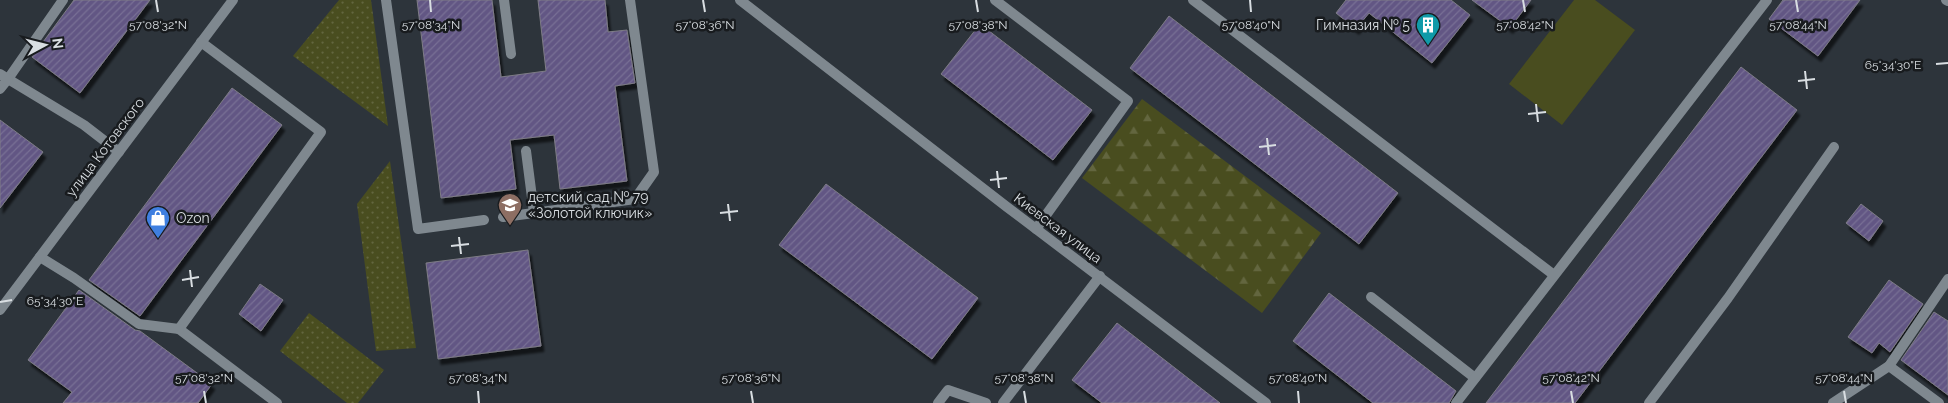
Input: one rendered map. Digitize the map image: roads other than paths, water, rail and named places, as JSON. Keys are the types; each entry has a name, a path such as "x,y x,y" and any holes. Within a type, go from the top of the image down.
{"street":[{"path":"0,89 4,77 63,0"},
{"name":"улица Котовского","path":"0,310 233,0"},
{"path":"386,0 418,229 484,220"},
{"path":"504,0 511,54"},
{"path":"503,217 635,199 654,172 630,0"},
{"name":"Киевская улица","path":"740,0 1036,229 1266,403"},
{"path":"994,0 1128,101 1036,229"},
{"path":"1194,0 1554,275"},
{"path":"1456,403 1767,0"},
{"path":"178,329 321,132 201,42"},
{"path":"4,77 84,125 119,152"},
{"path":"1649,403 1728,298 1834,147"},
{"path":"526,151 534,213"},
{"path":"40,257 74,278 139,324 178,329 277,403"},
{"path":"1003,403 1100,276"},
{"path":"1833,403 1889,366 1948,279"},
{"path":"1371,297 1475,378"},
{"path":"1889,366 1939,403"},
{"path":"938,403 948,390 986,403"}],"place":[{"name":"Гимназия № 5","path":"1428,46"},
{"name":"детский сад № 79 «Золотой ключик»","path":"510,226"},
{"name":"Ozon","path":"158,239"}]}
